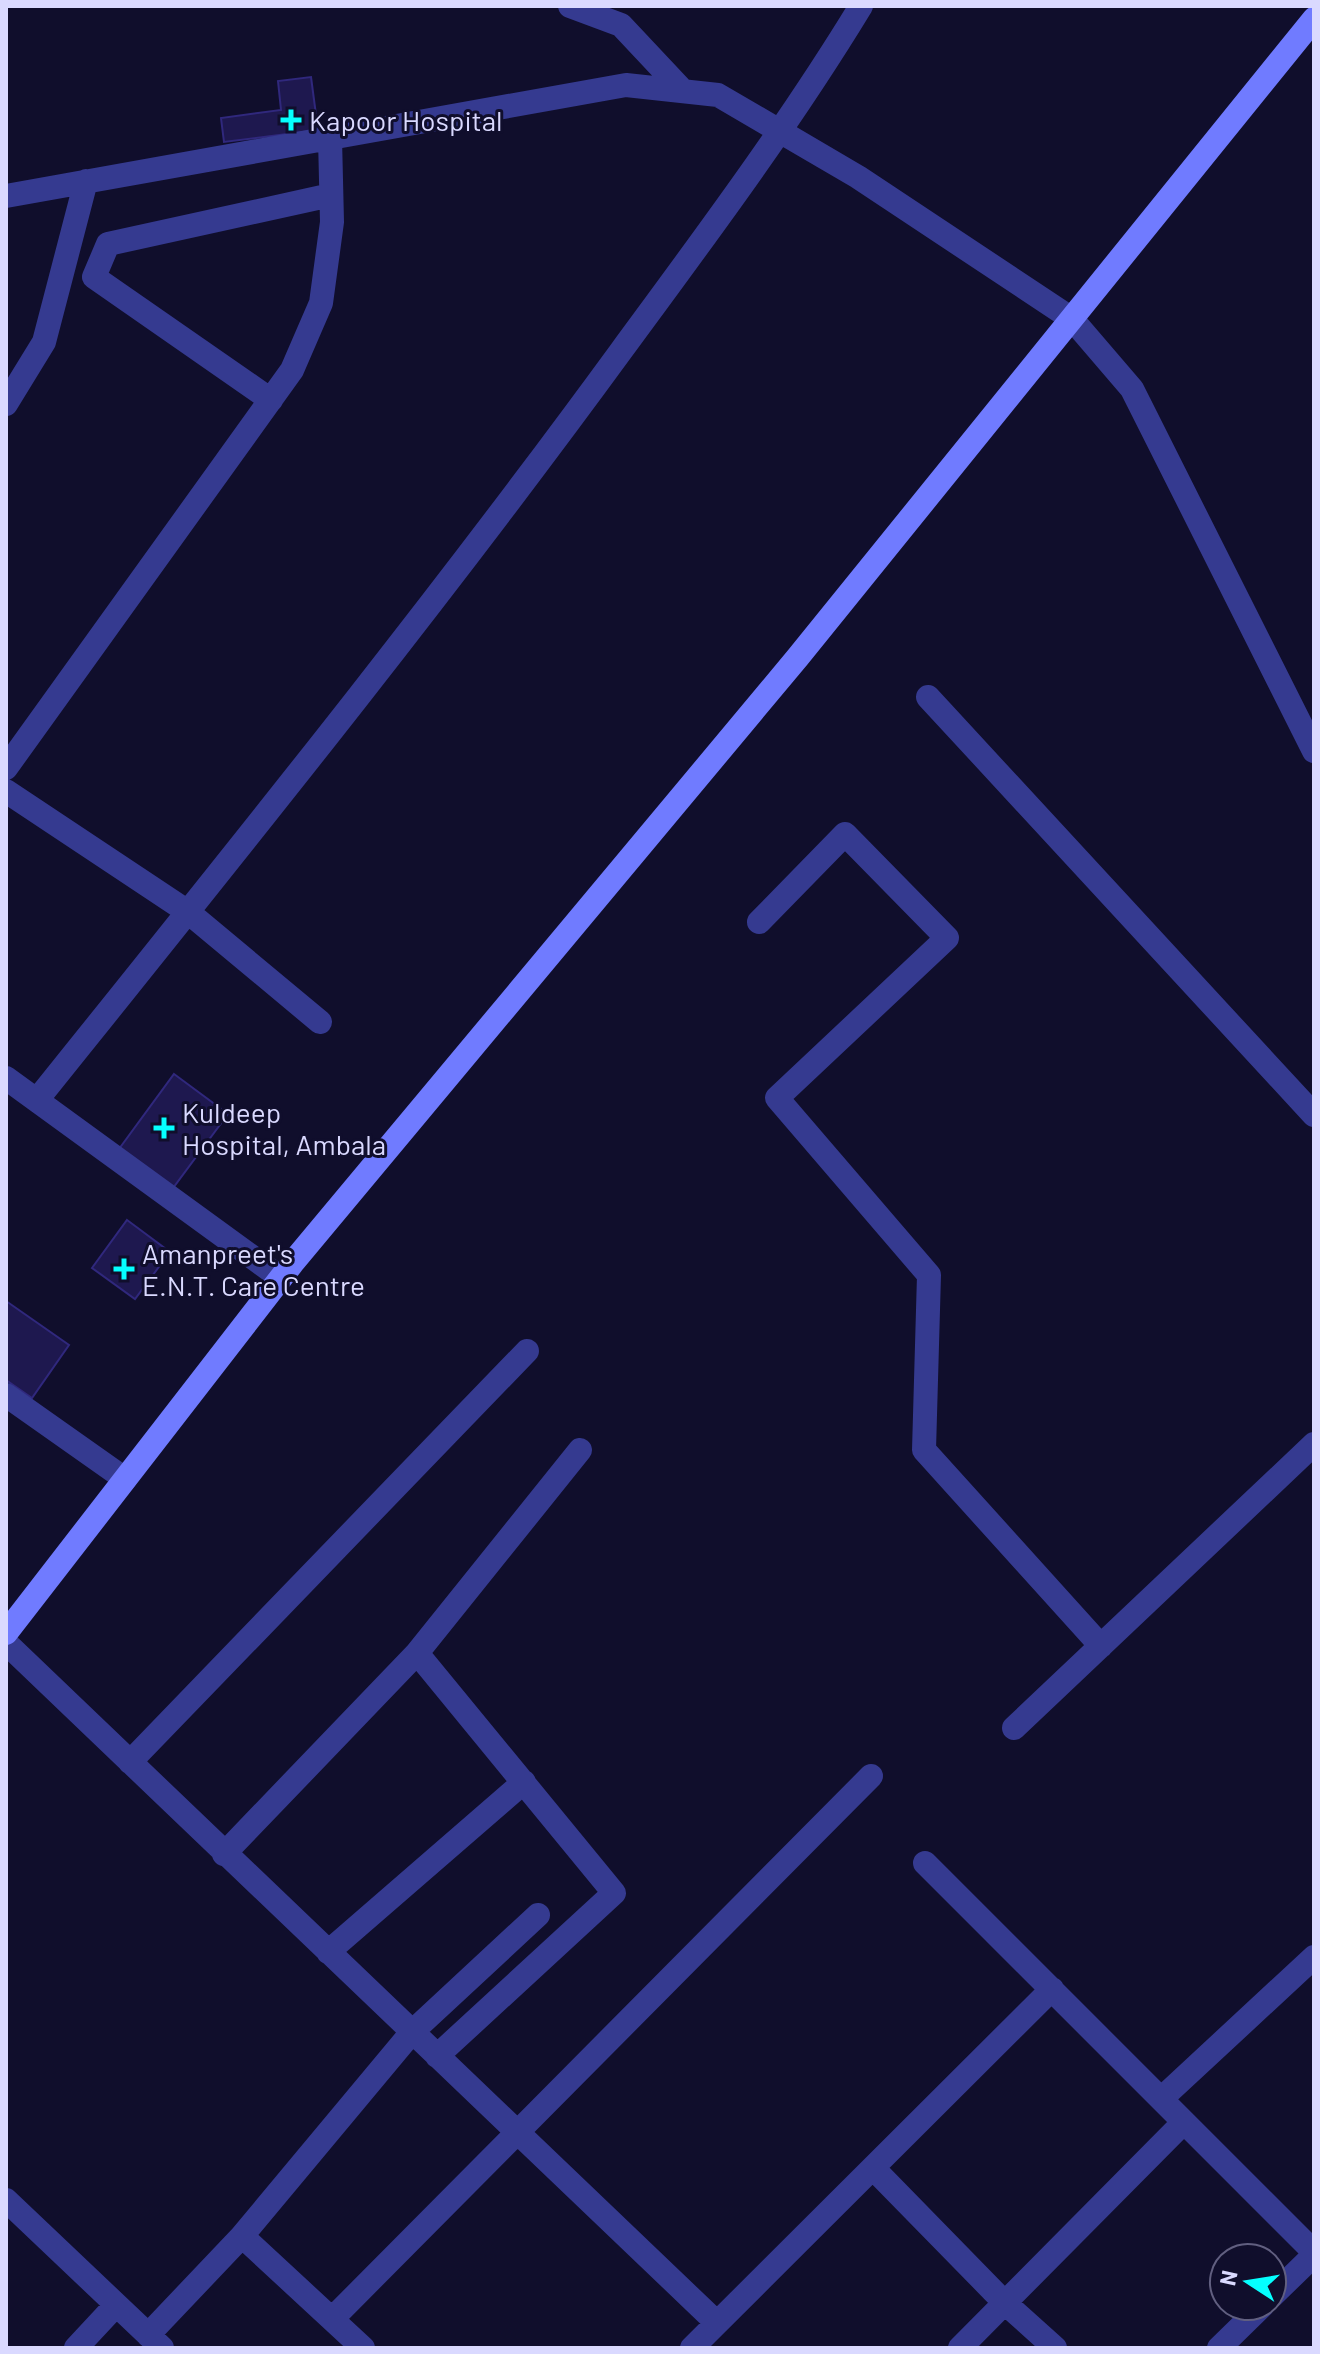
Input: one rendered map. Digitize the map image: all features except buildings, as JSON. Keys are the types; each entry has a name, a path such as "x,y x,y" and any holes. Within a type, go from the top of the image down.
{"street":[{"path":"570,6 621,25 683,91"},
{"path":"37,1100 394,653 781,132 861,6"},
{"path":"6,1633 281,1278 798,657 1314,19"},
{"path":"6,196 626,85 718,95 858,177 1072,319 1132,389 1314,751"},
{"path":"6,768 292,370 321,303 332,222 330,138"},
{"path":"6,404 44,342 86,181"},
{"path":"271,400 94,277 108,244 331,195"},
{"path":"928,697 1314,1115"},
{"path":"6,791 188,912 320,1022"},
{"path":"759,922 845,834 947,938 777,1098 929,1275 924,1450 1101,1646"},
{"path":"6,1078 281,1278"},
{"path":"130,1762 527,1351"},
{"path":"6,1395 125,1479"},
{"path":"1014,1728 1314,1444"},
{"path":"224,1854 417,1653 580,1450"},
{"path":"6,1643 717,2323"},
{"path":"417,1653 614,1893 437,2056"},
{"path":"332,2319 871,1776"},
{"path":"328,1952 524,1782"},
{"path":"925,1863 1314,2253 1288,2280"},
{"path":"6,2200 155,2341 412,2032 538,1915"},
{"path":"1161,2099 1314,1957"},
{"path":"692,2348 1052,1989"},
{"path":"960,2348 1184,2122"},
{"path":"873,2168 1005,2303 1055,2348"},
{"path":"242,2236 363,2348"},
{"path":"76,2348 116,2305"},
{"path":"1219,2348 1246,2322"}],"place":[{"name":"Kapoor Hospital","path":"291,120"},
{"name":"Kuldeep Hospital, Ambala","path":"164,1128"},
{"name":"Amanpreet's E.N.T. Care Centre","path":"124,1269"}]}
